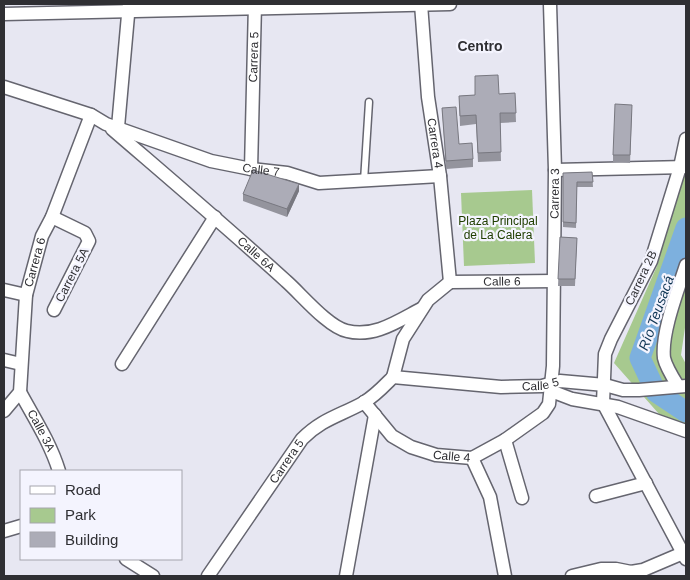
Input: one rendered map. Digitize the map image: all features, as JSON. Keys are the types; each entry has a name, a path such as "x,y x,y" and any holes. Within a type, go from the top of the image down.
{"street":[{"name":"Carrera 4","path":"421,4 428,97 440,176 450,282"},
{"path":"4,14 129,7 450,4"},
{"name":"Carrera 3","path":"550,4 555,170 553,366 551,388"},
{"name":"Carrera 5","path":"251,169 255,6"},
{"path":"112,126 129,7"},
{"path":"4,88 91,116"},
{"name":"Calle 7","path":"91,116 112,126 211,160 251,169 287,173 319,183 440,176"},
{"name":"Carrera 6","path":"20,392 26,295 42,236 52,217 91,116"},
{"name":"Calle 6A","path":"112,126 304,296 330,322 346,331 380,330 421,309"},
{"name":"Carrera 2B","path":"604,385 603,368 605,354 651,261 683,167 686,139"},
{"path":"555,170 683,167"},
{"name":"Carrera 5A","path":"52,217 85,233 89,240 54,310"},
{"path":"122,364 215,217"},
{"path":"679,386 664,360 664,343 686,266"},
{"name":"Calle 6","path":"450,282 554,281"},
{"path":"393,377 403,339 421,309 438,290 450,282"},
{"path":"4,290 26,295"},
{"path":"4,360 21,364"},
{"name":"Carrera 5","path":"208,576 302,439 315,426 364,402 378,392 393,377"},
{"name":"Calle 5","path":"393,377 500,387 542,386 551,388 560,381 604,385 623,390 679,386"},
{"path":"572,576 601,569 631,572 643,570 685,556 602,403 604,385"},
{"path":"551,388 572,399 602,403 664,422 686,431"},
{"name":"Calle 4","path":"364,402 392,436 411,447 436,455 472,458 505,440 543,413 549,404 551,388"},
{"path":"4,411 20,392"},
{"name":"Calle 3A","path":"20,392 54,454 59,470"},
{"path":"346,576 375,415"},
{"path":"505,440 522,498"},
{"path":"472,458 490,497 505,576"},
{"path":"596,496 646,483"},
{"path":"4,531 20,526"},
{"path":"128,560 152,576"}],"lane":[{"path":"364,181 370,102"}],"green space":[{"path":"686,161 686,321 681,355 686,364 686,427 659,414 614,363 657,266"},
{"name":"Plaza Principal de La Calera","path":"532,190 535,263 464,266 461,193"}],"building":[{"path":"498,75 499,94 515,93 516,113 500,113 501,152 478,153 476,115 460,116 459,96 475,95 475,76"},
{"path":"615,104 632,105 630,155 613,155"},
{"path":"456,107 459,144 472,143 473,159 446,161 442,108"},
{"path":"253,170 299,184 287,209 243,194"},
{"path":"592,172 593,182 577,182 576,223 563,222 563,173"},
{"path":"560,237 577,238 575,279 558,279"}],"waterway":[{"name":"Río Teusacá","path":"686,228 640,358 656,392 686,412"}],"district":[{"name":"Centro","path":"480,46"}]}
